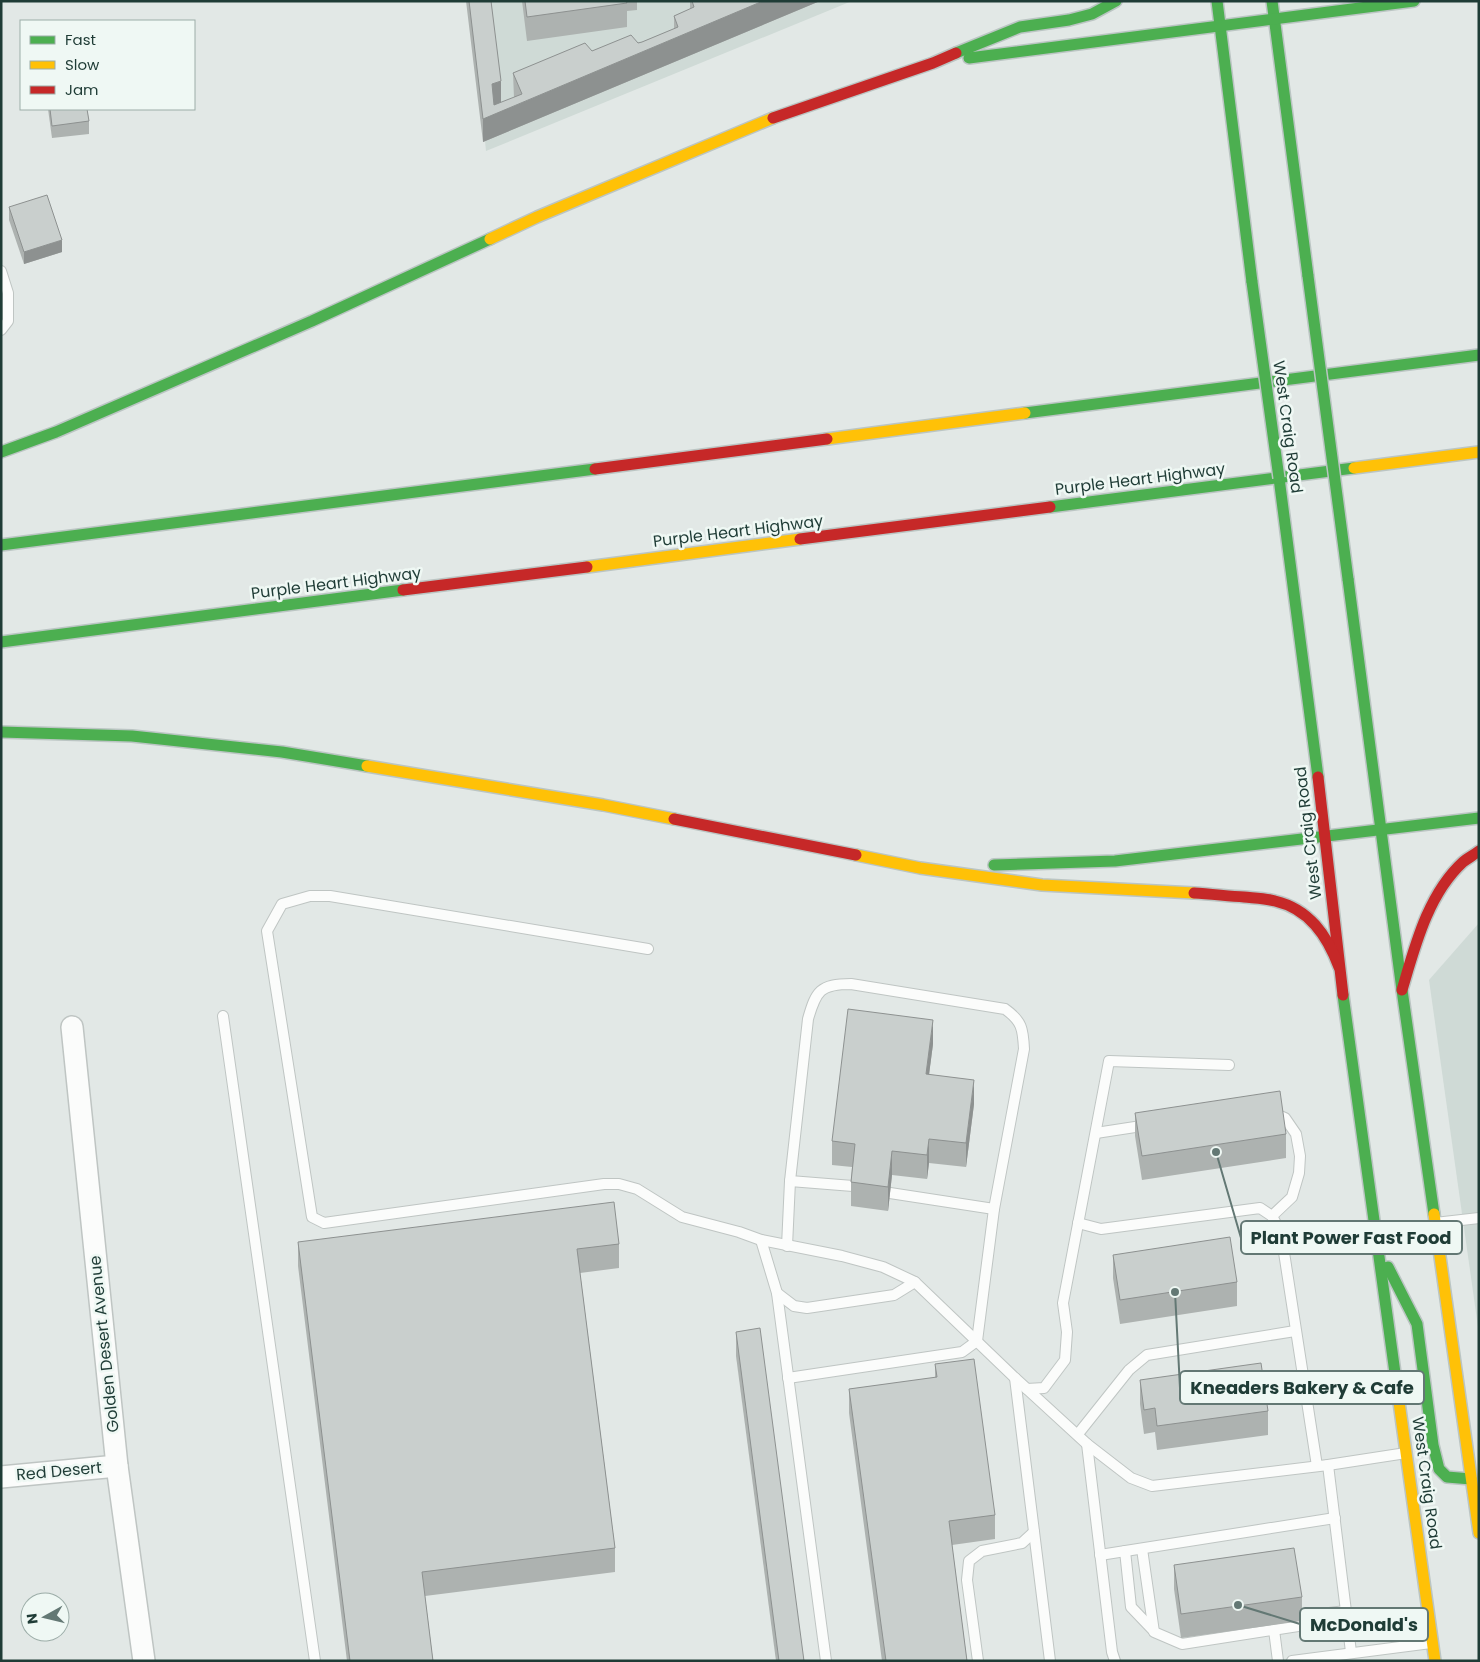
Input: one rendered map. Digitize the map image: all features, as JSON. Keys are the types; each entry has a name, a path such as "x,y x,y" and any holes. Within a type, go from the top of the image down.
{"main road":[{"path":"1,452 56,432 312,320 537,217 787,112 933,63 1020,27 1069,20 1092,14 1116,1"},
{"name":"West Craig Road","path":"1217,1 1252,282 1326,837 1339,967 1435,1661"},
{"path":"1272,1 1402,990 1466,1442 1475,1479 1479,1533"},
{"path":"933,63 1414,1"},
{"path":"1,545 1479,355"},
{"name":"Purple Heart Highway","path":"1,642 1479,452"},
{"path":"1,732 132,736 282,752 603,805 920,868 1042,885 1197,892 1282,903 1309,916 1328,941 1339,967"},
{"path":"920,868 1115,861 1479,818"},
{"path":"1402,990 1413,950 1424,921 1449,877 1469,855 1479,851"},
{"path":"1378,1246 1417,1324 1433,1446 1439,1469 1448,1477 1475,1479"}],"street":[{"name":"Golden Desert Avenue","path":"72,1027 116,1466 144,1661"},
{"name":"Red Desert","path":"1,1477 116,1466"}],"lane":[{"path":"1,271 8,293 8,321 1,330"},
{"path":"648,949 330,896 310,896 282,904 267,931 312,1217 324,1223 604,1184 619,1184 637,1189 682,1217 739,1232 761,1240 842,1256 883,1267 915,1282 1087,1444 1130,1478 1152,1486 1323,1465 1407,1452"},
{"path":"787,1246 790,1181 808,1020 814,1000 822,990 837,984 851,984 1005,1009 1017,1018 1023,1030 1024,1049 994,1209 977,1341 962,1352 788,1378"},
{"path":"223,1016 315,1661"},
{"path":"1027,1389 1044,1388 1065,1360 1067,1332 1062,1304 1110,1061 1229,1065"},
{"path":"1256,1110 1265,1110 1285,1118 1296,1134 1300,1156 1299,1173 1292,1197 1272,1216"},
{"path":"1096,1132 1162,1123"},
{"path":"790,1181 853,1186"},
{"path":"890,1193 994,1209"},
{"path":"1078,1223 1101,1229 1260,1208 1272,1216 1281,1233 1296,1331 1335,1518 1351,1652"},
{"path":"1434,1224 1479,1218"},
{"path":"761,1240 777,1293 826,1661"},
{"path":"777,1293 794,1306 806,1308 894,1295 915,1282"},
{"path":"1078,1434 1129,1370 1147,1355 1296,1331"},
{"path":"1016,1378 1050,1661"},
{"path":"1466,1442 1479,1441"},
{"path":"1087,1444 1112,1652 1115,1661"},
{"path":"1100,1556 1335,1518"},
{"path":"978,1661 967,1580 969,1561 982,1551 1022,1543 1034,1532"},
{"path":"1142,1549 1154,1632"},
{"path":"1124,1551 1132,1607 1154,1632 1182,1644 1311,1624 1329,1613 1346,1611"},
{"path":"1274,1630 1278,1661"},
{"path":"1292,1661 1333,1658 1351,1652 1432,1643"}],"shaded area":[{"path":"471,1 852,1 486,151"},
{"path":"1479,923 1479,1334 1429,980"}],"building":[{"path":"469,1 491,1 501,81 492,84 494,105 522,94 513,73 585,43 592,51 631,35 638,43 642,42 678,27 674,16 694,7 692,1 763,1 483,119"},
{"path":"525,1 626,1 627,3 527,17"},
{"path":"50,110 87,110 89,121 52,126"},
{"path":"47,195 62,240 24,252 9,207"},
{"path":"848,1009 933,1020 926,1074 974,1080 966,1143 929,1139 927,1155 892,1151 888,1187 851,1182 855,1144 832,1141"},
{"path":"1280,1091 1286,1134 1142,1156 1135,1113"},
{"path":"614,1202 619,1244 577,1249 615,1548 422,1572 433,1661 350,1661 298,1242"},
{"path":"1230,1237 1237,1282 1120,1300 1113,1255"},
{"path":"760,1328 804,1661 779,1661 736,1332"},
{"path":"974,1359 995,1515 949,1521 967,1661 886,1661 849,1389 937,1377 935,1364"},
{"path":"1261,1363 1268,1411 1157,1426 1155,1408 1144,1410 1140,1380"},
{"path":"1294,1548 1302,1597 1181,1614 1174,1565"}],"traffic: fast":[{"path":"956,53 1020,27 1069,20 1092,14 1116,1"},
{"path":"1217,1 1252,282"},
{"path":"1272,1 1308,276"},
{"path":"969,58 1414,1"},
{"path":"1,452 56,432 312,321 490,239"},
{"path":"1308,276 1348,579"},
{"path":"1252,282 1279,478"},
{"path":"1025,413 1479,355"},
{"path":"1050,507 1354,468"},
{"path":"1,545 595,469"},
{"path":"1279,478 1318,777"},
{"path":"1348,579 1402,990 1434,1214"},
{"path":"1,642 403,590"},
{"path":"1,732 132,736 282,752 367,766"},
{"path":"994,865 1115,861 1479,818"},
{"path":"1343,995 1399,1402"},
{"path":"1388,1267 1417,1324 1433,1445 1439,1469 1447,1477 1471,1479"}],"traffic: slow":[{"path":"490,239 537,217 773,118"},
{"path":"827,439 1025,413"},
{"path":"1354,468 1479,452"},
{"path":"587,567 800,539"},
{"path":"367,766 603,805 674,819"},
{"path":"856,855 920,868 1042,885 1194,893"},
{"path":"1434,1214 1479,1533"},
{"path":"1399,1402 1435,1661"}],"traffic: jam":[{"path":"773,118 933,63 956,53"},
{"path":"595,469 827,439"},
{"path":"800,539 1050,507"},
{"path":"403,590 587,567"},
{"path":"1318,777 1343,995"},
{"path":"674,819 856,855"},
{"path":"1402,990 1418,939 1432,905 1451,875 1463,862 1479,851"},
{"path":"1194,893 1267,899 1298,910 1322,934 1329,944 1339,967"}],"place":[{"name":"Plant Power Fast Food","path":"1216,1152"},
{"name":"Kneaders Bakery & Cafe","path":"1175,1292"},
{"name":"McDonald's","path":"1238,1605"}]}
